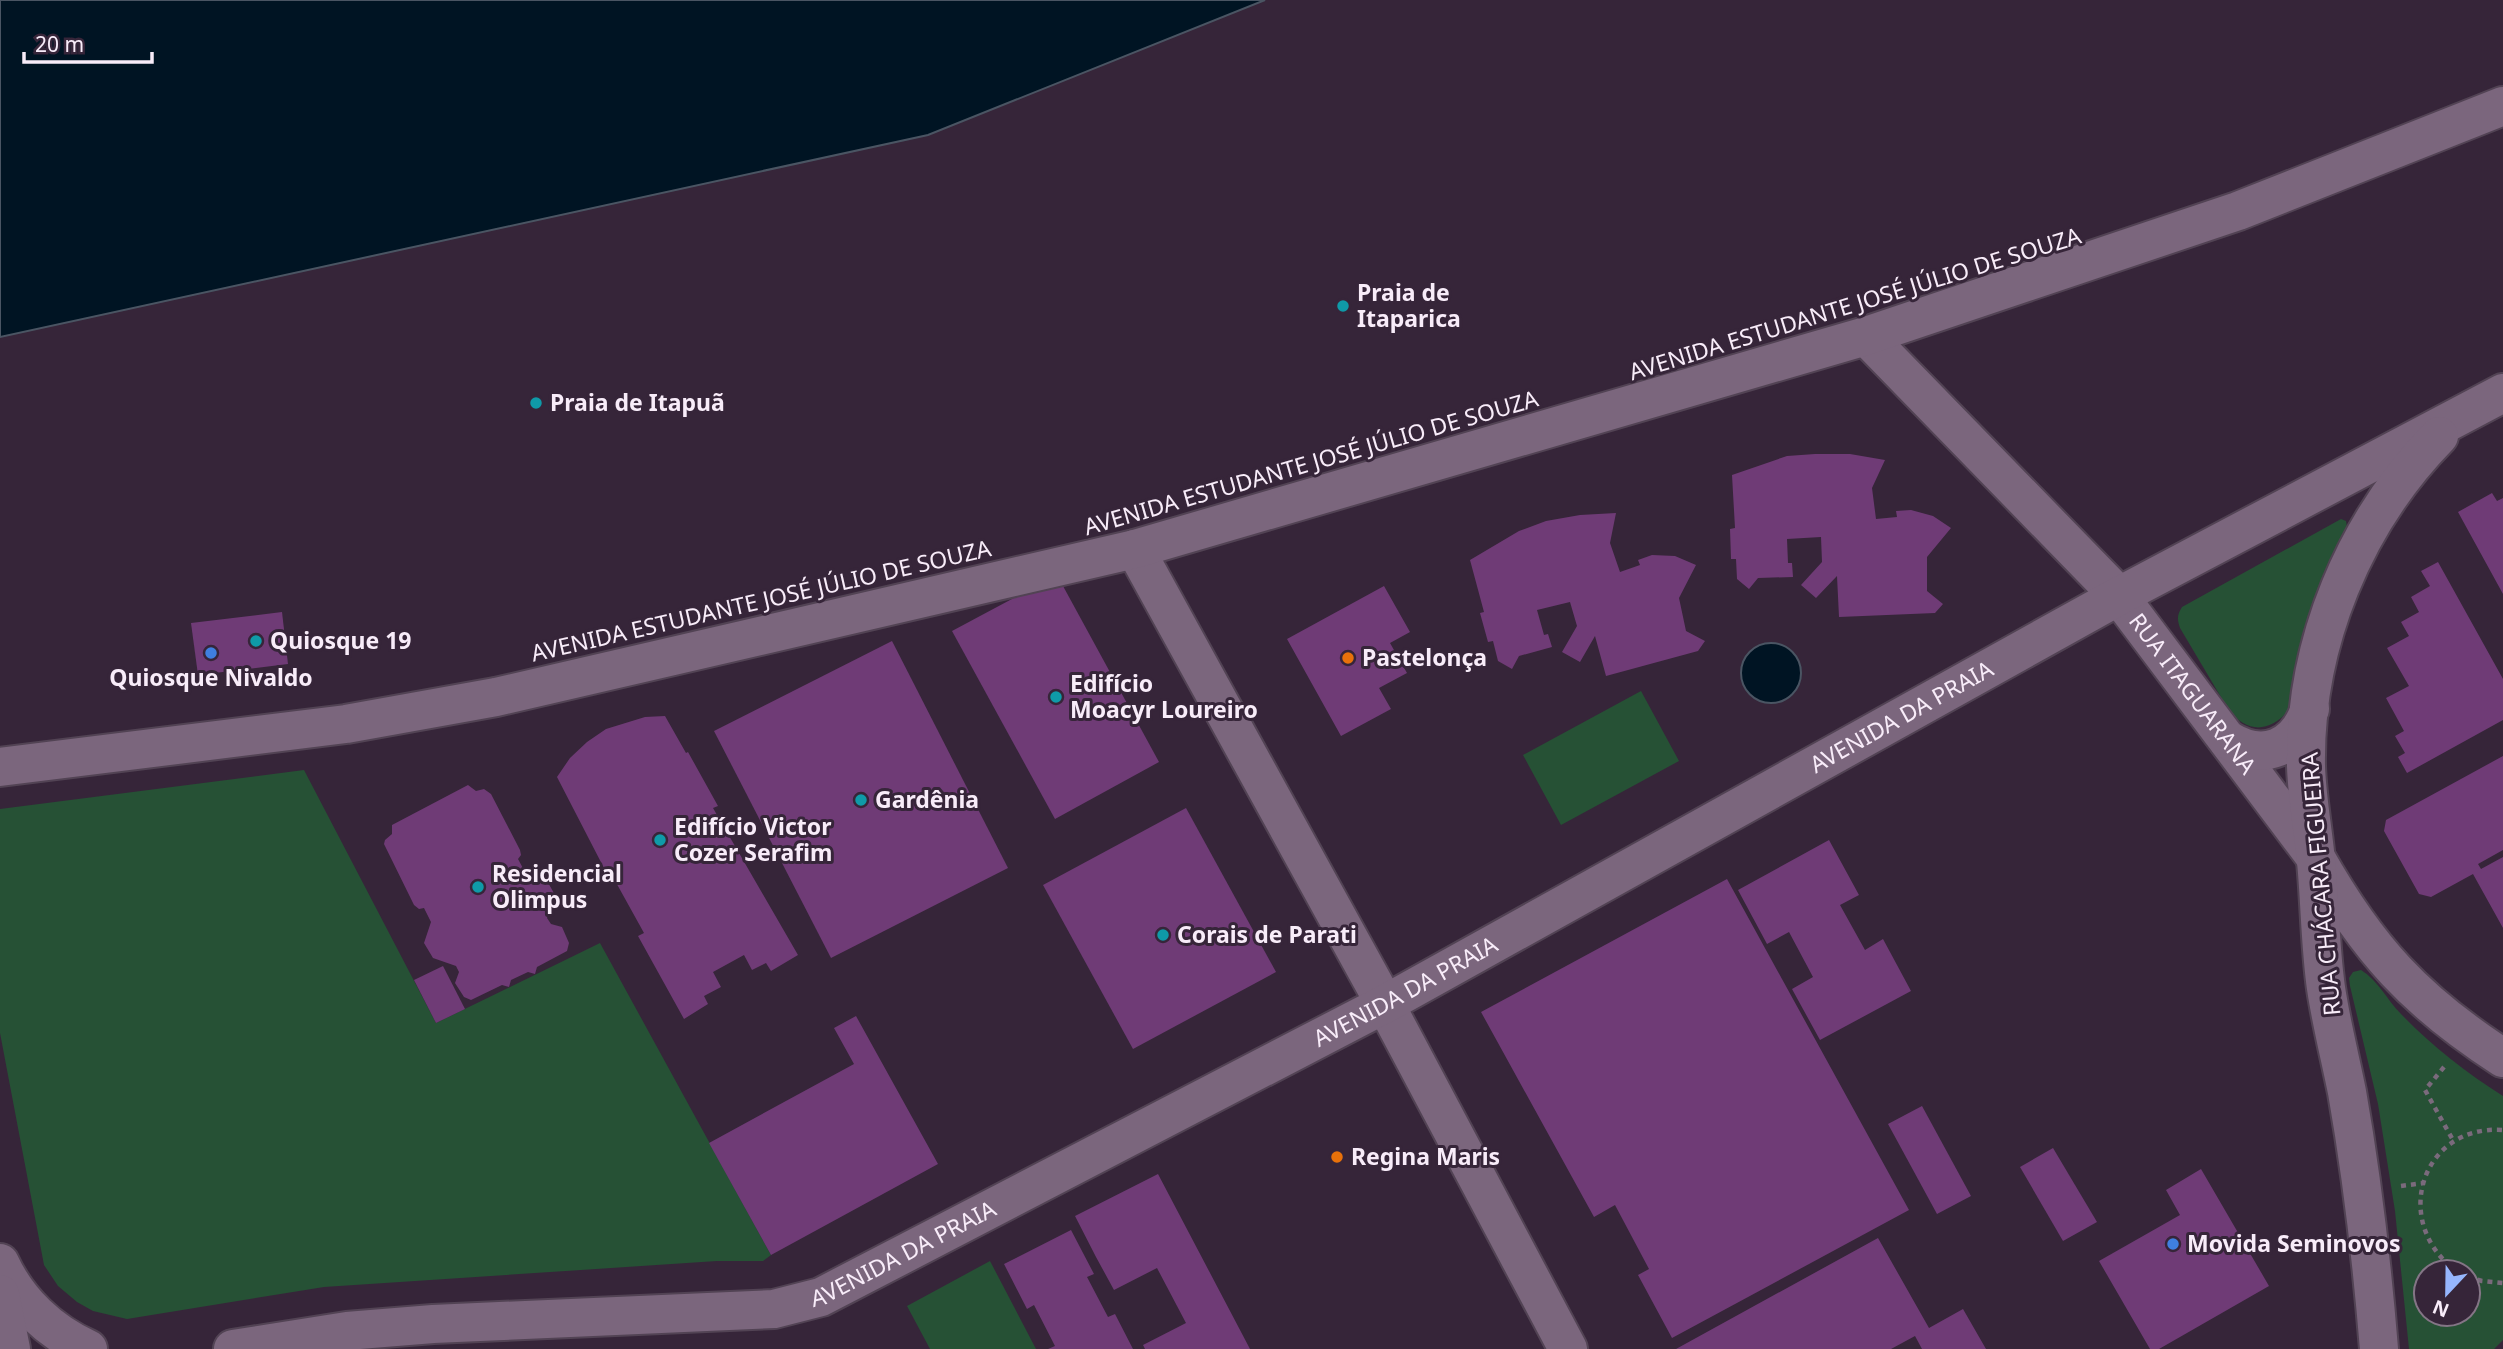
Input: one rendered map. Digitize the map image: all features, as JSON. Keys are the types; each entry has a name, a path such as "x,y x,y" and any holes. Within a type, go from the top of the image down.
{"street":[{"name":"AVENIDA ESTUDANTE JOSÉ JÚLIO DE SOUZA","path":"3,768 345,724 496,697 1135,549 1866,336 2238,211 2503,106"},
{"name":"RUA ITAGUARANA","path":"1866,336 2119,596 2316,858 2339,900 2382,957 2432,1008 2503,1058"},
{"name":"AVENIDA DA PRAIA","path":"233,1349 347,1331 433,1324 774,1309 797,1304 842,1287 1385,1004 2119,596 2503,393"},
{"name":"RUA CHÁCARA FIGUEIRA","path":"2379,1349 2363,1200 2347,1094 2326,987 2306,765 2310,709 2314,673 2325,628 2343,580 2365,535 2392,492 2423,452 2459,416"},
{"path":"1135,549 1385,1004 1568,1349"},
{"path":"2228,740 2239,747 2252,750 2278,747 2304,725 2310,709"},
{"path":"0,1264 20,1296 37,1316 88,1349"},
{"path":"0,1294 11,1349"}],"path":[{"path":"2454,1142 2425,1090 2470,1037"},
{"path":"2441,1258 2424,1230 2420,1210 2421,1191 2427,1172 2439,1155 2454,1142 2473,1133 2503,1130"},
{"path":"2482,1281 2503,1283"}],"green space":[{"path":"2341,519 2346,521 2347,527 2325,571 2308,618 2290,709 2275,723 2267,726 2243,723 2228,709 2180,628 2180,610"},
{"path":"1641,691 1679,761 1561,825 1523,755"},
{"path":"304,770 436,1023 600,943 771,1255 763,1261 717,1261 324,1287 127,1319 93,1311 58,1286 44,1265 0,1033 0,809"},
{"path":"2361,970 2367,974 2425,1037 2462,1068 2503,1096 2503,1340 2494,1349 2409,1349 2395,1211 2378,1104 2349,978 2353,972"},
{"path":"990,1261 1036,1349 930,1349 907,1306"}],"water":[{"path":"0,0 1265,0 928,135 0,337"},
{"path":"1765,643 1777,643 1796,656 1801,673 1799,685 1788,698 1777,703 1765,703 1746,690 1741,679 1741,667 1754,648"}],"building":[{"path":"1850,454 1885,460 1872,488 1876,519 1897,517 1896,511 1911,510 1933,516 1951,528 1927,557 1927,591 1943,604 1935,613 1839,617 1837,576 1816,598 1801,585 1822,562 1821,537 1787,539 1788,563 1792,563 1793,577 1758,578 1749,589 1737,579 1736,559 1731,559 1730,529 1735,528 1732,475 1787,456"},
{"path":"2492,493 2497,501 2503,498 2503,594 2458,512"},
{"path":"1616,513 1610,543 1620,572 1640,565 1638,560 1652,555 1675,556 1696,565 1679,598 1686,631 1705,641 1698,651 1606,676 1595,636 1580,662 1562,652 1577,626 1570,602 1537,610 1544,635 1548,634 1552,647 1519,656 1512,669 1498,661 1493,641 1488,642 1480,613 1484,612 1470,560 1519,531 1546,521 1580,515"},
{"path":"2438,562 2503,679 2503,720 2407,773 2398,757 2405,753 2395,736 2404,731 2386,698 2409,686 2387,648 2409,636 2401,622 2419,612 2411,597 2430,586 2421,571"},
{"name":"Edifício Moacyr Loureiro","path":"1057,575 1159,762 1055,819 952,631"},
{"name":"Pastelonça","path":"1384,586 1410,632 1390,643 1407,673 1379,688 1391,709 1341,736 1287,639"},
{"name":"Quiosque 19","path":"282,612 288,664 198,675 191,623"},
{"name":"Gardênia","path":"892,641 1008,868 831,958 714,731"},
{"name":"Edifício Victor Cozer Serafim","path":"665,716 718,806 713,808 798,955 771,971 766,963 752,970 744,955 713,972 721,987 704,996 708,1004 684,1019 638,936 644,933 608,868 605,870 557,777 570,758 606,729 645,717"},
{"path":"2503,756 2503,850 2478,864 2481,869 2503,857 2503,928 2473,874 2431,897 2419,894 2384,831 2386,820"},
{"name":"Residencial Olimpus","path":"468,785 476,791 484,789 491,794 520,850 518,859 525,872 546,879 555,895 547,918 551,924 562,927 569,943 567,951 537,967 535,974 528,972 511,980 509,987 502,985 471,1000 464,997 455,983 459,972 456,966 433,958 424,943 431,922 424,908 419,909 414,905 384,844 392,834 392,825"},
{"name":"Corais de Parati","path":"1186,808 1276,972 1133,1049 1043,885"},
{"path":"1829,840 1859,895 1840,905 1865,950 1883,939 1911,991 1820,1040 1792,989 1813,977 1789,932 1767,944 1738,890"},
{"path":"1727,879 1909,1210 1672,1338 1638,1275 1649,1269 1615,1205 1594,1217 1481,1012"},
{"path":"443,966 465,1009 436,1023 414,980"},
{"path":"856,1016 938,1164 771,1255 709,1143 854,1064 834,1028"},
{"path":"1922,1106 1971,1196 1937,1214 1888,1124"},
{"path":"2053,1148 2097,1222 2063,1241 2020,1167"},
{"path":"2201,1169 2269,1286 2159,1349 2150,1349 2099,1261 2180,1215 2166,1190"},
{"path":"1158,1174 1250,1349 1145,1349 1143,1345 1186,1323 1157,1268 1114,1290 1096,1257 1075,1216"},
{"path":"1071,1230 1094,1274 1087,1277 1108,1317 1115,1314 1133,1349 1048,1349 1055,1346 1034,1305 1027,1309 1004,1264"},
{"path":"1878,1238 1929,1328 1963,1309 1986,1349 1922,1349 1915,1336 1891,1349 1676,1349"}],"place":[{"name":"Praia de Itaparica","path":"1343,306"},
{"name":"Praia de Itapuã","path":"536,403"},
{"name":"Quiosque 19","path":"256,641"},
{"name":"Quiosque Nivaldo","path":"211,653"},
{"name":"Pastelonça","path":"1348,658"},
{"name":"Edifício Moacyr Loureiro","path":"1056,697"},
{"name":"Gardênia","path":"861,800"},
{"name":"Edifício Victor Cozer Serafim","path":"660,840"},
{"name":"Residencial Olimpus","path":"478,887"},
{"name":"Corais de Parati","path":"1163,935"},
{"name":"Regina Maris","path":"1337,1157"},
{"name":"Movida Seminovos","path":"2173,1244"}]}
